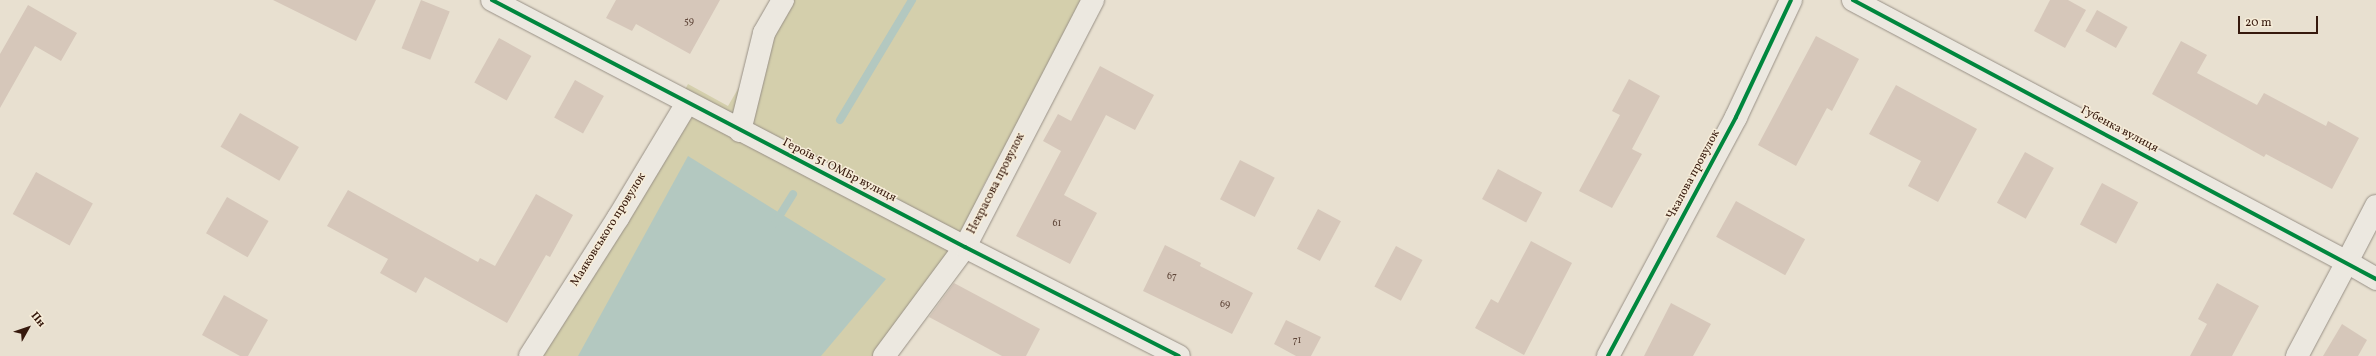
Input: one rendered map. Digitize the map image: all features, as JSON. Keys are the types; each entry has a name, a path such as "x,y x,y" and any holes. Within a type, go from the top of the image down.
{"street":[{"name":"Героїв 51 ОМБр вулиця","path":"492,0 740,131 1179,356"},
{"path":"740,131 764,33 782,0"},
{"name":"Некрасова провулок","path":"884,356 965,247 1093,0"},
{"name":"Чкалова провулок","path":"1608,356 1736,117 1791,0"},
{"name":"Губенка вулиця","path":"1853,0 2347,262 2376,279"},
{"name":"Маяковського провулок","path":"530,356 618,218 687,103"},
{"path":"2297,356 2376,206"}],"shaded area":[{"path":"790,0 1087,0 982,188 965,247 884,356 530,356 618,218 688,84 728,106"},
{"path":"688,156 886,279 821,356 578,356"}],"building":[{"path":"273,0 376,0 356,41"},
{"path":"421,0 450,12 430,60 402,48"},
{"path":"616,0 720,0 690,54 636,24 632,31 606,18"},
{"path":"2050,0 2068,0 2086,10 2065,48 2034,31"},
{"path":"28,5 77,33 61,61 35,46 0,108 0,54"},
{"path":"2097,10 2128,27 2116,48 2085,31"},
{"path":"1816,36 1859,59 1832,111 1827,108 1796,166 1758,145"},
{"path":"499,38 531,56 507,101 474,83"},
{"path":"2181,41 2207,55 2197,73 2257,105 2264,93 2326,126 2328,121 2359,138 2332,189 2266,154 2264,157 2152,94"},
{"path":"1100,66 1154,95 1135,130 1106,115 1064,195 1097,213 1070,264 1016,236 1061,151 1043,141 1058,114 1071,121"},
{"path":"1629,79 1660,96 1632,149 1642,154 1612,208 1579,191 1620,115 1612,111"},
{"path":"575,80 604,96 583,134 554,118"},
{"path":"1896,85 1977,129 1938,202 1908,186 1921,161 1869,134"},
{"path":"240,113 299,147 279,181 220,147"},
{"path":"2025,152 2054,168 2026,219 1997,203"},
{"path":"1240,160 1275,178 1255,217 1220,199"},
{"path":"1498,169 1542,192 1526,222 1482,199"},
{"path":"36,172 93,204 70,245 13,214"},
{"path":"2102,183 2138,202 2116,244 2080,224"},
{"path":"348,190 478,262 480,258 495,266 536,194 573,215 550,257 546,255 507,323 425,277 416,293 380,273 388,259 327,226"},
{"path":"227,197 269,221 248,257 206,233"},
{"path":"1736,201 1805,239 1785,275 1716,237"},
{"path":"1318,209 1341,221 1320,261 1297,249"},
{"path":"1531,241 1572,263 1524,355 1475,328 1491,299 1498,303"},
{"path":"1165,245 1201,263 1200,266 1253,293 1232,334 1143,291"},
{"path":"1396,246 1422,260 1401,301 1374,287"},
{"path":"954,283 1040,329 1026,356 1002,356 929,317"},
{"path":"2217,283 2259,306 2232,356 2190,356 2207,324 2198,319"},
{"path":"224,295 268,320 248,356 240,356 202,335"},
{"path":"1671,303 1711,324 1693,356 1644,356"},
{"path":"1286,320 1321,337 1311,356 1296,356 1274,344"},
{"path":"2342,324 2367,340 2358,356 2323,356"}],"waterway":[{"path":"840,120 912,0"},
{"path":"775,223 793,194"}],"cycle path":[{"path":"492,0 965,247 1179,356"},
{"path":"1608,356 1736,117 1791,0"},
{"path":"1853,0 2376,279"}]}
